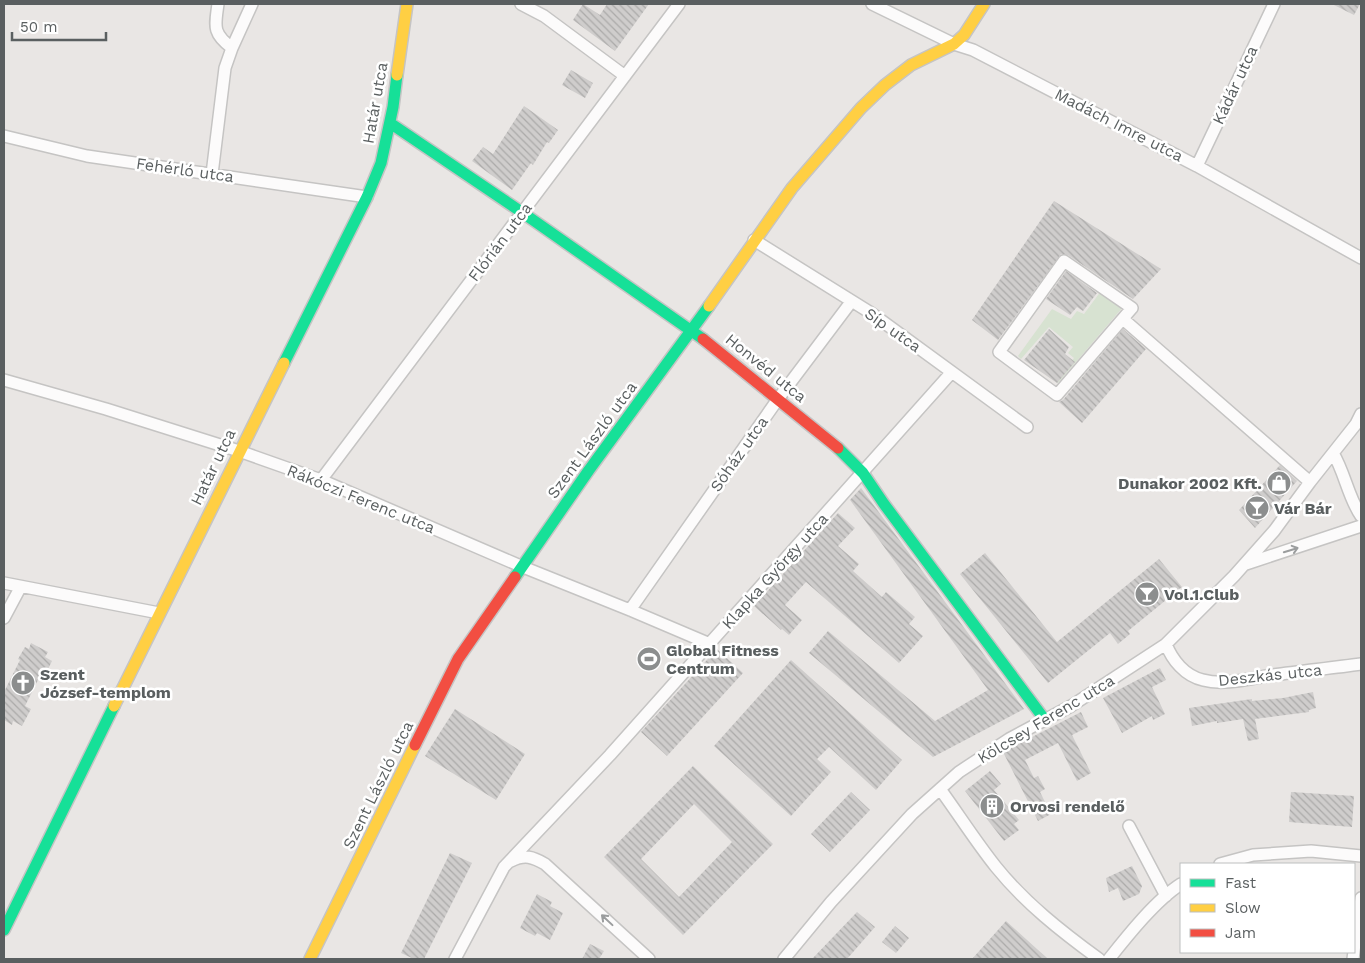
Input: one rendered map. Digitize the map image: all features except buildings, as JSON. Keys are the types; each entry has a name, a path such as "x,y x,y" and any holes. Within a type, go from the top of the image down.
{"street":[{"path":"218,4 215,26 217,34 223,42 232,48"},
{"path":"212,174 225,68 252,4"},
{"name":"Határ utca","path":"4,930 239,451 367,197 381,164 390,123 406,4"},
{"path":"521,4 544,16 625,76"},
{"name":"Flórián utca","path":"320,480 679,4"},
{"name":"Madách Imre utca","path":"872,4 954,44 974,50 1197,166 1361,258"},
{"name":"Szent László utca","path":"310,959 458,659 589,470 692,330 792,188 861,108 885,85 911,65 954,44 964,36 984,4"},
{"name":"Kádár utca","path":"1197,166 1274,4"},
{"name":"Honvéd utca","path":"390,123 523,212 692,330 841,450 863,473 1045,720"},
{"name":"Fehérló utca","path":"4,136 87,156 367,197"},
{"name":"Síp utca","path":"754,240 871,313 1027,428"},
{"path":"1064,261 1132,308 1128,323 1057,394 999,352 1064,261"},
{"name":"Sóház utca","path":"630,610 778,399 852,302"},
{"path":"1128,323 1310,482"},
{"name":"Klapka György utca","path":"455,959 508,862 610,755 951,373"},
{"name":"Rákóczi Ferenc utca","path":"4,380 106,409 239,451 320,480 522,567 710,644"},
{"name":"Kölcsey Ferenc utca","path":"784,959 838,894 912,814 940,789 968,767 1009,740 1071,706 1166,644 1274,531 1356,424 1361,414"},
{"path":"1333,453 1342,468 1353,504 1361,516"},
{"path":"1244,564 1361,526"},
{"path":"4,584 159,613"},
{"path":"4,618 20,588"},
{"name":"Deszkás utca","path":"1166,644 1171,657 1180,667 1191,676 1203,680 1234,681 1361,664"},
{"path":"940,789 996,868 1068,937 1099,959"},
{"path":"1129,826 1166,896"},
{"path":"1224,863 1253,855 1311,851 1361,856"},
{"path":"508,862 519,857 531,856 546,864 644,957"},
{"path":"1109,959 1124,940 1166,896 1180,885"},
{"path":"1355,944 1361,898"}],"green space":[{"path":"1101,291 1123,307 1058,383 1055,381 1074,358 1068,353 1073,347 1049,327 1021,359 1018,356 1052,309 1071,319 1077,311 1084,314"}],"traffic: fast":[{"path":"284,363 367,197 381,163 393,107 397,75"},
{"path":"390,123 703,339"},
{"path":"515,577 589,470 709,306"},
{"path":"838,448 863,473 1045,720"},
{"path":"4,930 114,706"}],"traffic: slow":[{"path":"397,75 407,4"},
{"path":"709,306 792,188 861,108 885,85 911,65 954,44 964,35 984,4"},
{"path":"114,706 284,363"},
{"path":"310,959 415,745"}],"traffic: jam":[{"path":"703,339 838,448"},
{"path":"415,745 458,659 515,577"}],"place":[{"name":"Dunakor 2002 Kft.","path":"1279,483"},
{"name":"Vár Bár","path":"1257,508"},
{"name":"Vol.1.Club","path":"1147,594"},
{"name":"Global Fitness Centrum","path":"649,659"},
{"name":"Szent József-templom","path":"23,683"},
{"name":"Orvosi rendelő","path":"992,806"}]}
